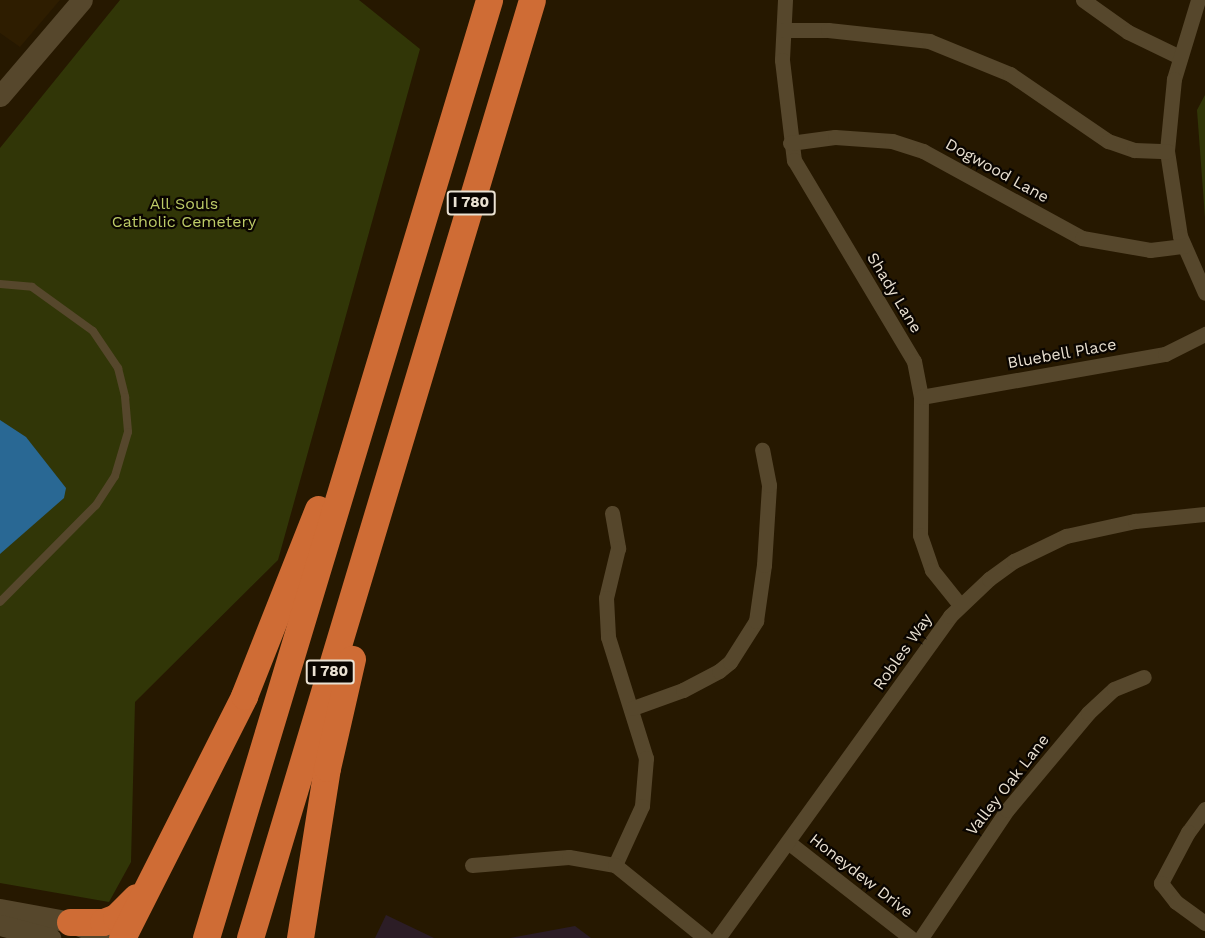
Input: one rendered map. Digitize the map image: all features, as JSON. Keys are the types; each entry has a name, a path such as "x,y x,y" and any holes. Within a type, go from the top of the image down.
{"highway":[{"name":"I 780","path":"206,938 489,0"},
{"name":"I 780","path":"250,938 532,0"},
{"path":"300,938 327,768 396,489 410,406"},
{"path":"122,938 244,696 343,444 363,417"},
{"path":"60,930 103,922 116,917 132,903 158,867"}],"main road":[{"path":"0,96 81,0"},
{"path":"0,909 60,930"},
{"path":"0,925 60,930 110,938"}],"street":[{"name":"Shady Lane","path":"785,0 784,30 790,142 814,196 914,361 921,397 920,536 932,570 960,605"},
{"path":"1083,0 1128,32 1180,57"},
{"path":"1198,0 1180,57 1167,151 1170,194 1184,246 1205,292"},
{"path":"784,30 828,30 929,41 1010,74 1108,141 1134,150 1167,151"},
{"name":"Dogwood Lane","path":"790,142 835,137 892,141 923,151 1082,238 1150,250 1184,246"},
{"name":"Bluebell Place","path":"921,397 1165,354 1205,334"},
{"path":"633,708 683,690 719,671 730,662 756,621 764,565 769,485 762,450"},
{"path":"612,513 618,548 606,598 608,637 644,740 646,779 642,806 615,865"},
{"name":"Robles Way","path":"718,938 960,605 1014,561 1066,536 1135,521 1205,514"},
{"name":"Valley Oak Lane","path":"921,938 1007,810 1088,713 1114,689 1144,677"},
{"path":"1205,809 1178,848 1161,883 1176,902 1205,923"},
{"name":"Honeydew Drive","path":"788,842 911,938"},
{"path":"472,865 568,857 615,865 705,938"}],"lane":[{"path":"0,284 32,287 93,331 118,368 125,396 128,432 115,476 96,506 0,602"}],"shaded area":[{"path":"0,0 60,0 20,47 0,33"},
{"path":"386,915 434,938 375,938"},
{"path":"575,926 591,938 510,938"}],"green space":[{"name":"All Souls Catholic Cemetery","path":"120,0 359,0 420,49 278,560 135,702 131,862 109,902 0,883 0,148"},
{"path":"1205,95 1205,218 1197,110"}],"water":[{"path":"0,420 26,437 66,488 64,498 0,554"}]}
